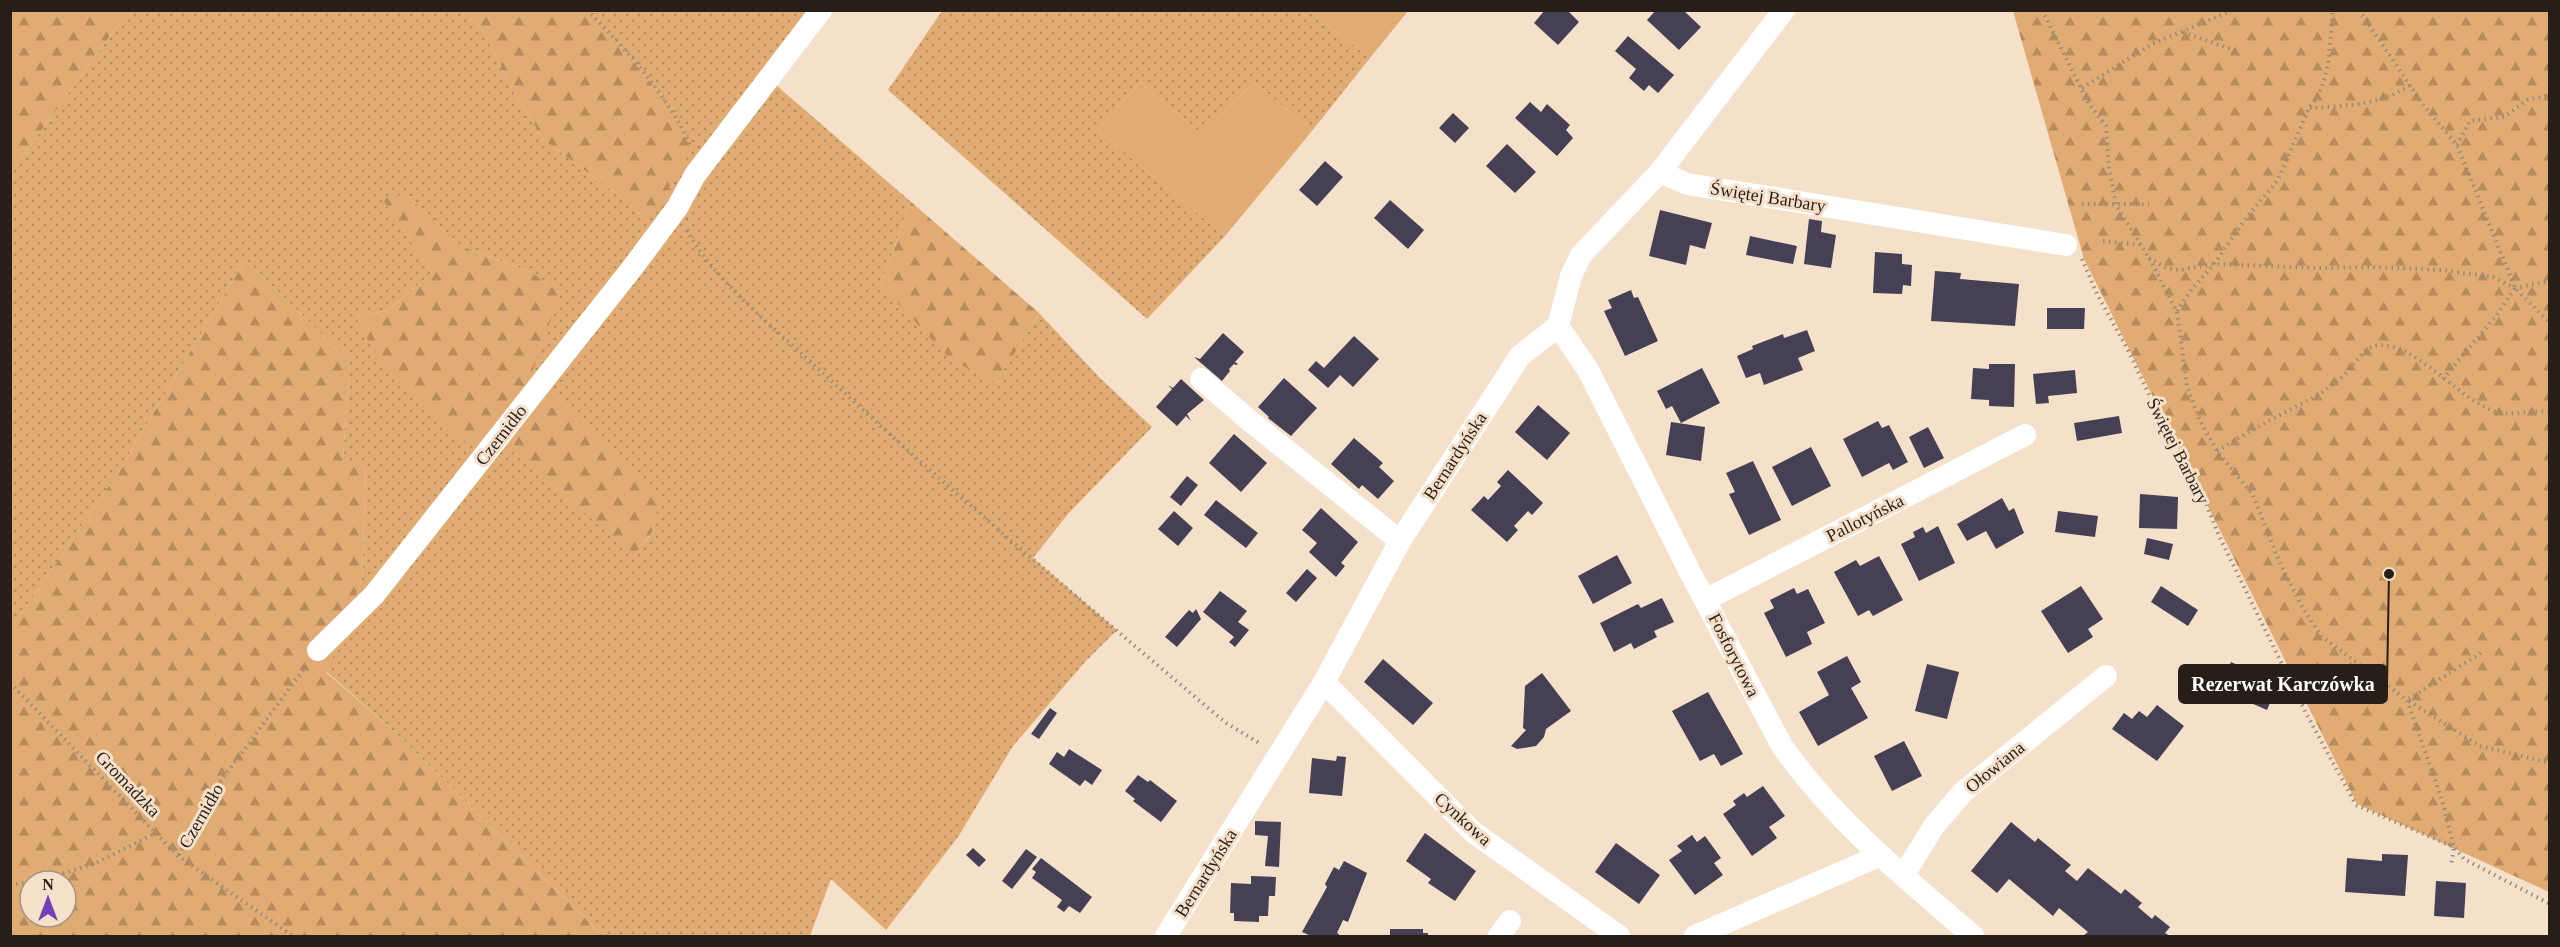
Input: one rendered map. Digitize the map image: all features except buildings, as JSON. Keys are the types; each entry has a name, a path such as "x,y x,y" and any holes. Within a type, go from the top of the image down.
{"street":[{"name":"Czernidło","path":"318,650 374,595 633,267 677,208 695,175 821,10"},
{"path":"1558,326 1571,276 1581,255 1660,172 1784,10"},
{"name":"Świętej Barbary","path":"1660,172 1687,184 2066,245"},
{"name":"Bernardyńska","path":"1166,936 1324,682 1400,541 1520,356 1558,326"},
{"name":"Fosforytowa","path":"1558,326 1588,370 1782,746 1835,813 1879,856 1973,936"},
{"path":"1201,379 1400,541"},
{"name":"Pallotyńska","path":"1706,600 2025,435"},
{"name":"Ołowiana","path":"1903,876 1934,826 1963,792 2106,676"},
{"name":"Cynkowa","path":"1324,682 1473,832 1619,936"},
{"path":"1695,936 1879,856"}],"path":[{"path":"587,10 607,30 672,109 690,144 695,175"},
{"path":"2042,10 2089,104 2106,126 2109,167 2116,205 2149,258 2177,312 2187,386 2200,421 2217,451 2253,495 2283,570 2301,605 2321,636 2407,700 2481,746 2550,763"},
{"path":"2082,88 2152,44 2233,10"},
{"path":"2177,312 2192,289 2214,264 2247,217 2277,180 2309,108 2318,99 2331,49 2333,10"},
{"path":"2359,10 2424,106 2457,145 2515,288"},
{"path":"2182,32 2236,51"},
{"path":"2309,108 2367,101 2400,92 2410,85"},
{"path":"2457,145 2470,121 2504,117 2528,100 2550,95"},
{"path":"2082,204 2149,204"},
{"path":"677,208 706,260 753,308 911,454 1226,723 1258,743 1280,753"},
{"path":"2103,241 2140,245"},
{"name":"Świętej Barbary","path":"2066,245 2078,250 2097,294 2127,348 2178,458 2197,481 2219,536 2307,715 2356,805 2454,847 2464,859 2550,904"},
{"path":"2149,258 2166,268 2179,270 2214,264 2442,270 2493,277 2515,288 2550,323"},
{"path":"2443,379 2496,316 2515,288 2550,281"},
{"path":"2217,451 2320,394 2343,377 2366,351 2376,344 2392,346 2409,352 2463,394 2491,410 2508,415 2537,410 2550,412"},
{"name":"Czernidło","path":"178,856 208,797 318,650"},
{"path":"2407,700 2481,653"},
{"name":"Gromadzka","path":"10,683 178,856 293,936"},
{"path":"2407,700 2442,800 2454,847 2451,866"},
{"path":"77,869 96,863 156,833"}],"green space":[{"path":"10,11 128,11 11,172"},
{"path":"128,11 465,11 485,34 513,91 544,140 619,196 647,221 677,114 591,11 811,11 538,375 533,370 530,272 461,246 407,195 382,198 432,273 387,311 355,316 481,447 349,614 362,579 366,466 343,459 350,361 245,260 119,471 12,628 11,172"},
{"path":"465,11 591,11 677,114 693,147 648,222 619,196 544,140 513,91 485,34"},
{"path":"942,11 1309,11 1370,58 1312,131 1254,82 1202,135 1140,82 1098,130 1225,236 1147,319 888,90"},
{"path":"1309,11 1408,11 1370,58"},
{"path":"2013,11 2549,11 2549,892 2357,804 2084,259"},
{"path":"1140,82 1202,135 1254,82 1312,131 1225,236 1098,130"},
{"path":"776,85 910,201 881,285 996,382 1039,313 1099,377 1152,427 1068,514 1033,558 1117,630 1084,663 1013,746 958,837 886,930 831,879 810,936 603,936 398,735 327,672 340,636 495,447 507,447 634,554 650,536 576,419 543,382"},
{"path":"407,195 461,246 530,272 561,291 533,370 576,419 661,501 650,535 634,555 507,447 473,447 438,423 379,361 355,316 387,311 432,273 381,197"},
{"path":"910,201 1039,313 996,383 950,359 881,285"},
{"path":"245,260 350,361 343,458 366,466 362,579 327,673 398,735 603,936 11,936 10,625 12,628 119,471"}],"place":[{"name":"Rezerwat Karczówka","path":"2389,574"}]}
